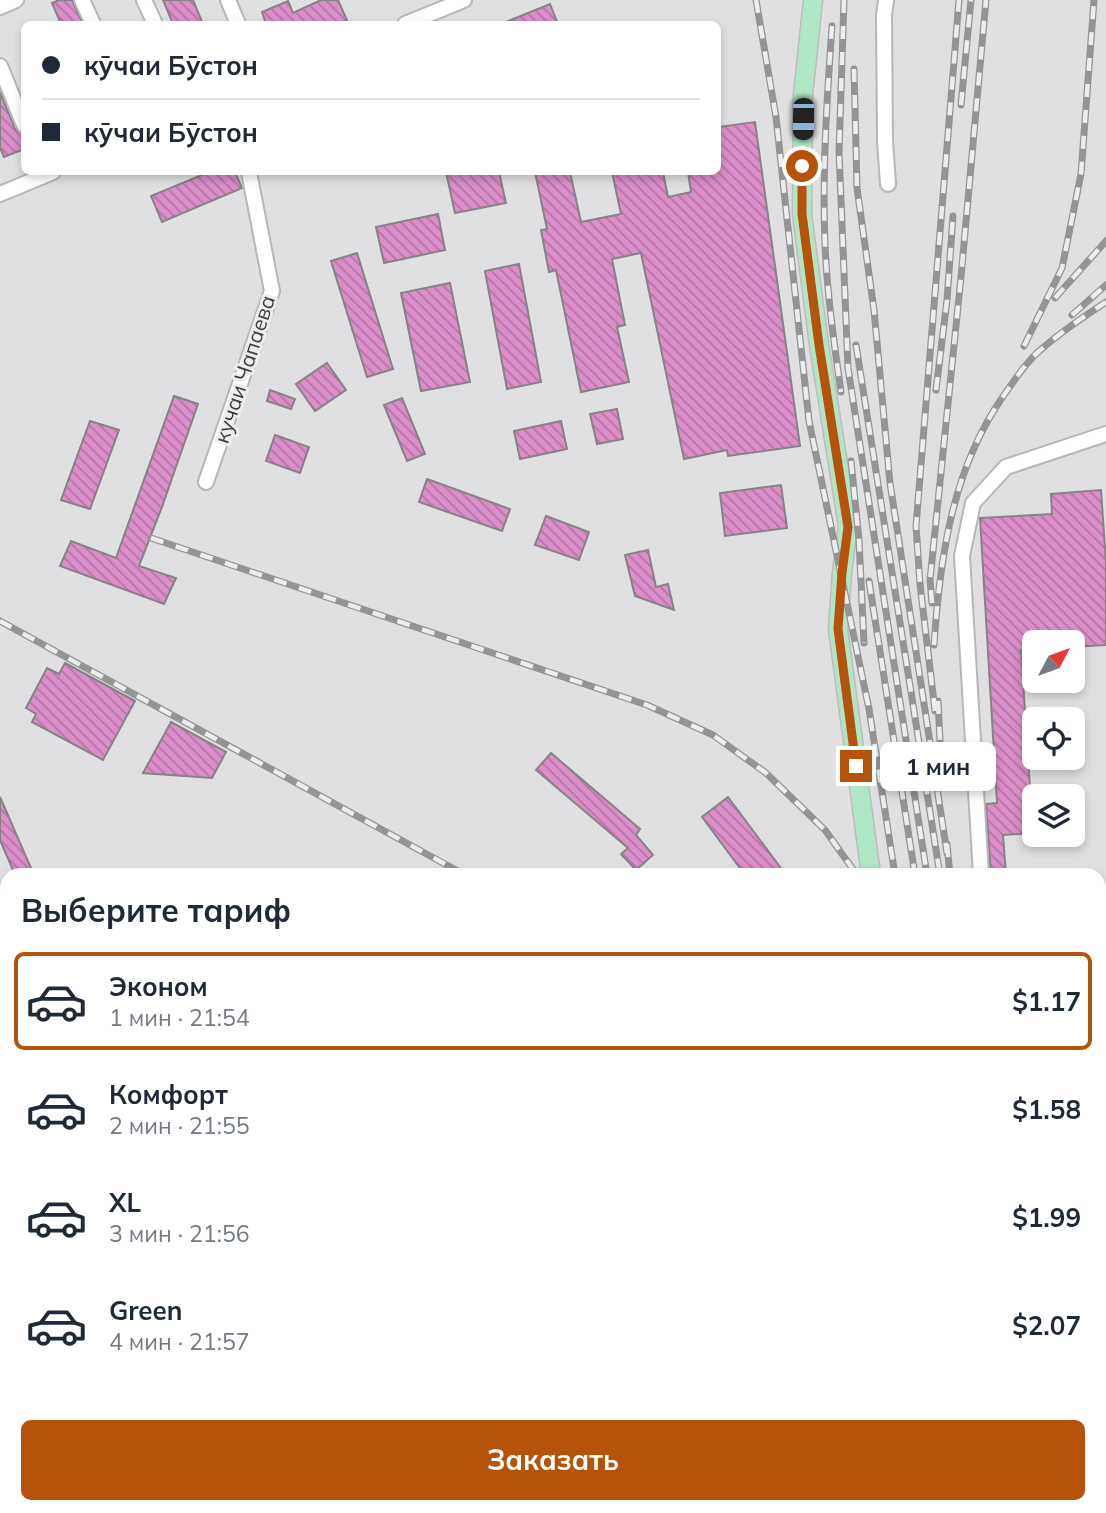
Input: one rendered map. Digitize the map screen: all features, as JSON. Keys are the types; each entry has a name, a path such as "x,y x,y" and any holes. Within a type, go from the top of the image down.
{"main road":[{"path":"813,0 803,95 802,214 819,345 848,527 838,629 870,868"}],"street":[{"path":"0,7 16,0"},
{"path":"82,0 92,21"},
{"path":"144,0 154,21"},
{"path":"228,0 237,21"},
{"path":"412,21 464,0"},
{"path":"886,0 885,127 888,184"},
{"path":"0,66 21,118"},
{"path":"0,194 46,175"},
{"name":"кучаи Чапаева","path":"206,482 272,291 251,175"},
{"path":"981,868 962,556 973,503 1006,467 1106,434"}],"building":[{"path":"72,0 82,21 60,21 52,3"},
{"path":"163,0 193,0 202,21 172,21"},
{"path":"321,0 338,0 347,20 265,21 262,12 288,1 293,13"},
{"path":"550,4 557,21 508,21"},
{"path":"0,92 15,129 21,132 21,150 4,157 0,148"},
{"path":"755,122 800,446 728,456 727,450 684,459 641,253 612,259 625,325 617,327 629,382 581,392 556,270 549,272 541,230 547,229 536,175 571,175 581,222 621,214 613,175 664,175 668,197 691,192 688,175 721,175 721,127"},
{"path":"202,175 236,175 242,188 162,222 151,196"},
{"path":"447,175 500,175 506,203 455,213"},
{"path":"438,214 445,250 384,263 376,227"},
{"path":"357,253 393,369 367,377 331,261"},
{"path":"519,264 541,382 507,389 485,271"},
{"path":"450,283 470,382 421,391 401,293"},
{"path":"327,363 346,390 315,411 296,384"},
{"path":"270,390 295,399 291,409 267,401"},
{"path":"174,396 198,404 139,566 176,578 164,604 60,566 71,541 116,558"},
{"path":"402,398 425,454 407,461 384,405"},
{"path":"617,409 623,439 597,444 590,414"},
{"path":"90,421 119,430 90,509 61,500"},
{"path":"561,421 567,449 520,459 514,431"},
{"path":"275,435 309,447 300,473 266,461"},
{"path":"427,479 510,509 502,531 419,502"},
{"path":"781,485 787,528 725,536 720,493"},
{"path":"1101,490 1106,562 1106,645 1085,646 1085,630 1022,630 1022,693 1025,707 1022,707 1022,770 1029,770 1030,784 1022,784 1022,834 1003,835 1005,868 991,868 986,804 997,803 980,518 1052,514 1051,494"},
{"path":"546,516 589,532 579,560 535,545"},
{"path":"648,550 656,587 668,584 674,610 635,596 625,555"},
{"path":"65,663 135,701 103,760 32,722 36,714 26,708 47,668 59,674"},
{"path":"171,722 226,752 212,778 143,773"},
{"path":"551,753 640,829 636,835 653,855 638,868 634,868 621,854 628,848 536,770"},
{"path":"0,797 31,868 12,868 0,840"},
{"path":"728,797 781,868 740,868 702,817"}],"railway":[{"path":"756,0 776,117 809,421 869,709 894,868"},
{"path":"844,0 839,152 848,368 926,868"},
{"path":"935,711 916,526 959,0"},
{"path":"961,105 971,0"},
{"path":"932,603 930,580 986,0"},
{"path":"1024,346 1062,268 1081,174 1094,0"},
{"path":"832,26 824,217 829,299 841,392"},
{"path":"854,69 857,188 874,310 890,483 947,853"},
{"path":"936,390 947,300 953,216"},
{"path":"1055,298 1106,241"},
{"path":"1072,315 1106,285"},
{"path":"934,645 940,579 952,515 972,453 986,423 1032,358 1106,302"},
{"path":"856,345 939,868"},
{"path":"851,461 859,540 864,643"},
{"path":"151,538 647,705 713,735 766,773 825,830 852,868"},
{"path":"869,581 914,868"},
{"path":"0,621 452,868"},
{"path":"938,701 941,760"},
{"path":"947,844 949,868"}],"route":[{"path":"802,166 802,214 819,345 848,527 838,629 856,766"}]}
